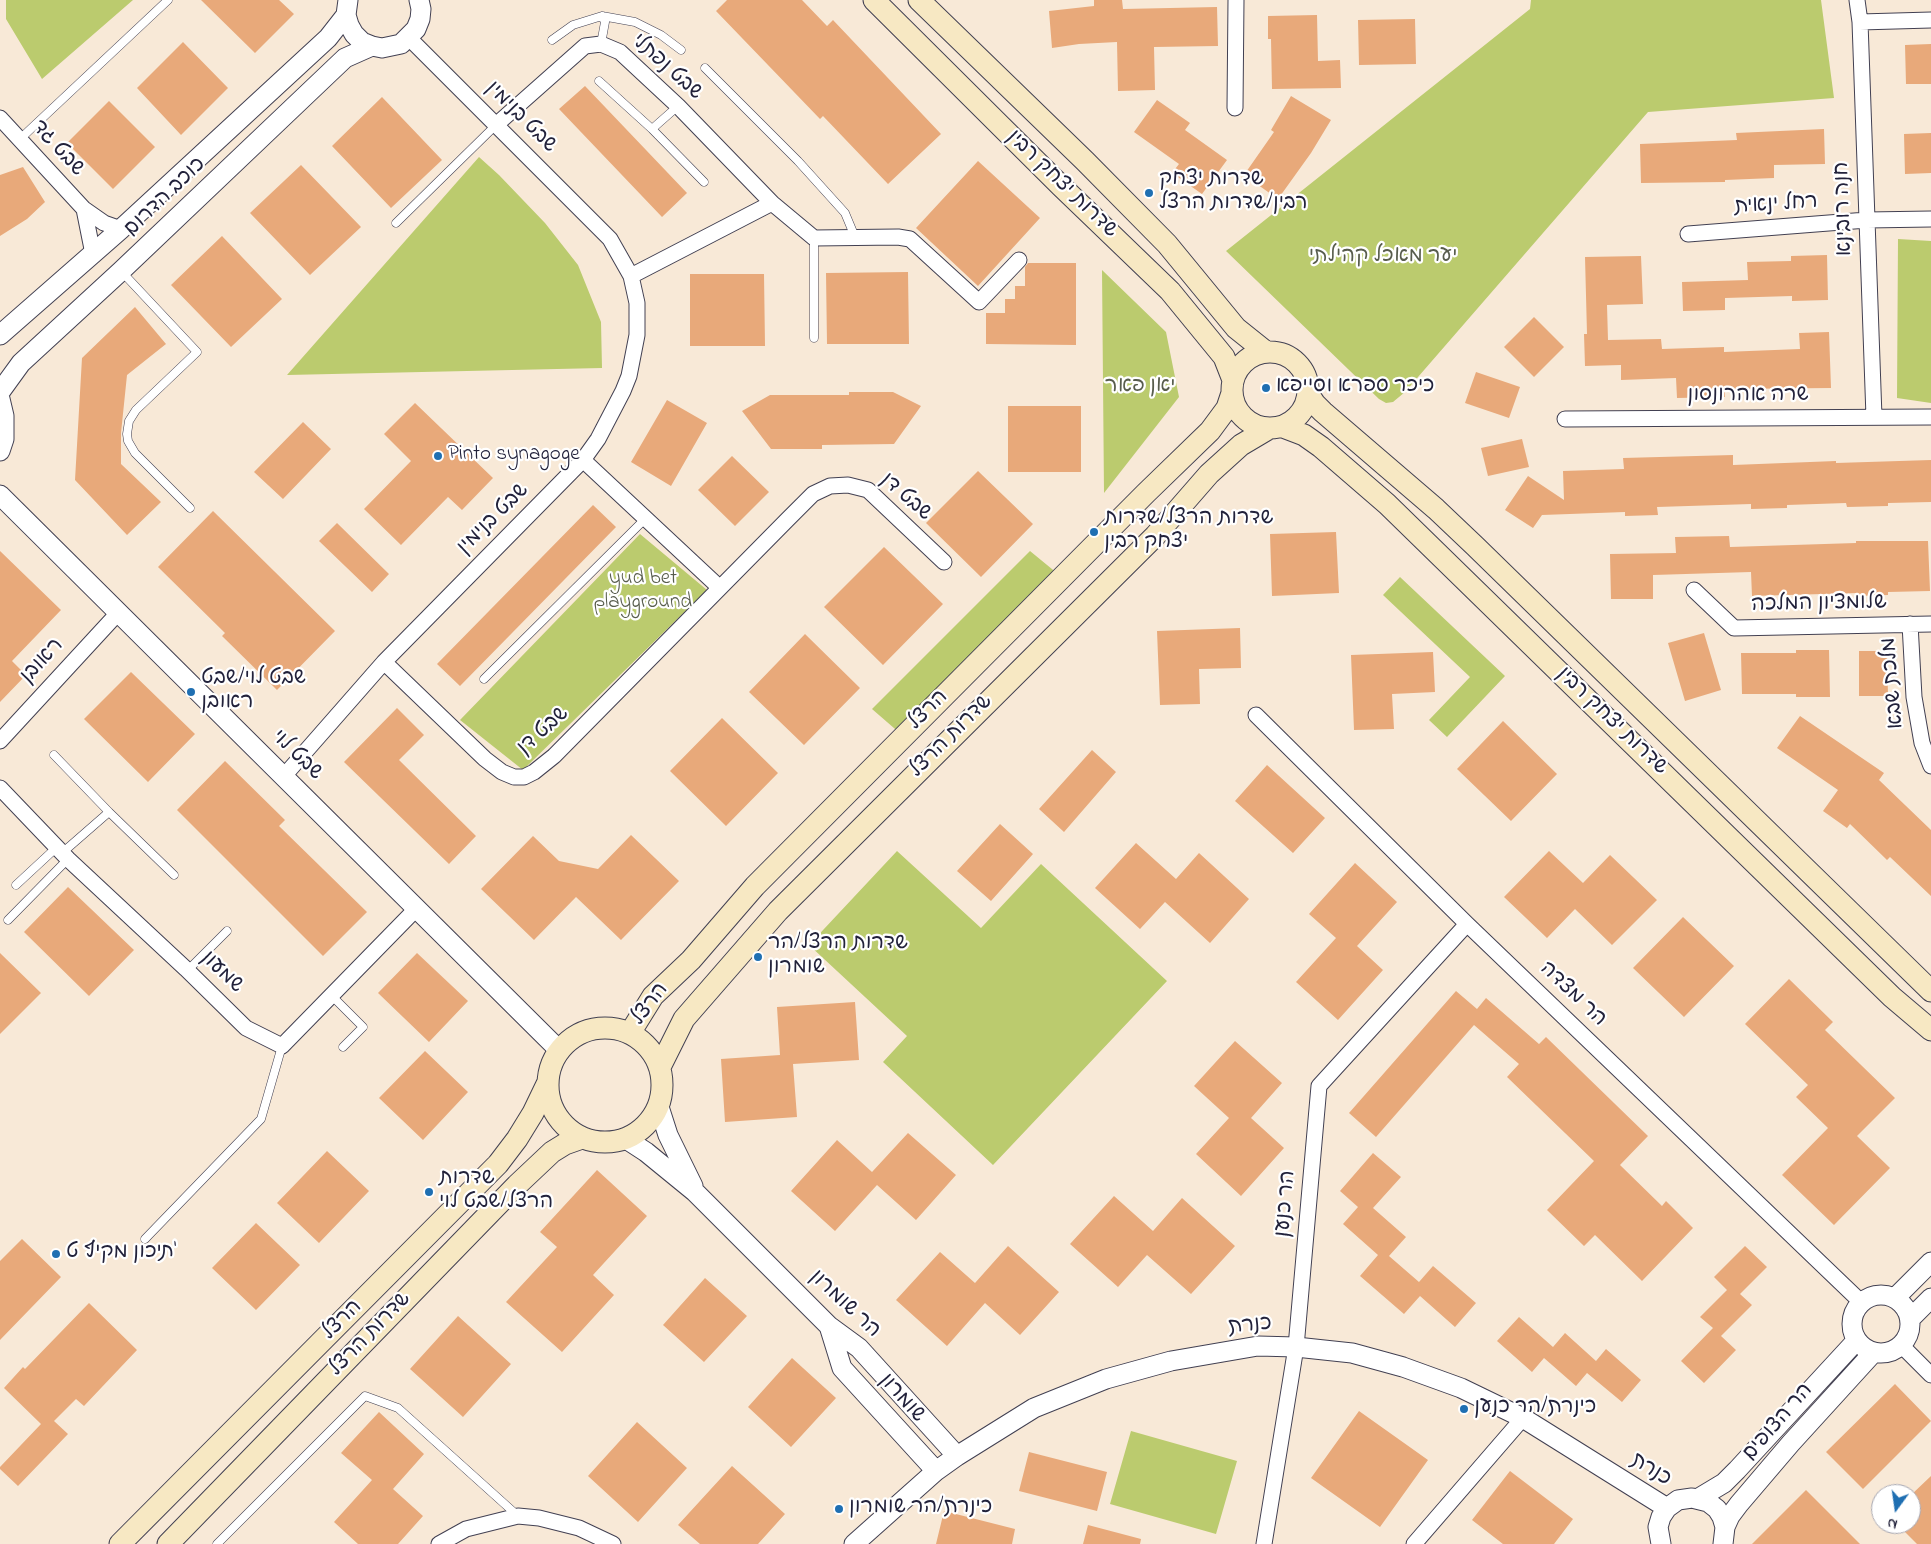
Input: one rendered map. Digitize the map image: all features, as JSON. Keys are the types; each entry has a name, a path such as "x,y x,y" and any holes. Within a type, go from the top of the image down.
{"main road":[{"name":"שדרות יצחק רבין","path":"874,0 1061,186 1170,291 1224,357 1232,387"},
{"name":"שדרות יצחק רבין","path":"919,0 1085,161 1167,244 1236,328 1266,352"},
{"path":"1266,352 1281,354 1292,359 1300,366 1306,376 1309,395 1300,415 1292,422 1275,428 1258,427 1248,422 1234,404 1232,387 1238,370 1245,361 1255,355 1266,352"},
{"name":"הרצל","path":"630,1033 652,996 691,960 755,886 1210,431 1227,408 1232,387"},
{"name":"שדרות יצחק רבין","path":"1309,395 1323,412 1436,509 1475,546 1931,990"},
{"name":"שדרות יצחק רבין","path":"1275,428 1304,435 1321,447 1387,504 1885,990 1931,1030"},
{"name":"שדרות הרצל","path":"660,1067 684,1019 778,911 1155,536 1209,474 1241,445 1275,428"},
{"path":"599,1028 615,1028 630,1033 643,1041 654,1053 660,1067 663,1088 659,1107 651,1120 640,1131 626,1139 612,1142 596,1142 582,1138 568,1129 556,1116 550,1100 548,1084 551,1066 559,1050 577,1035 599,1028"},
{"name":"הרצל","path":"120,1544 498,1164 529,1120 548,1084"},
{"name":"שדרות הרצל","path":"168,1544 517,1185 552,1152 565,1144 582,1138"}],"street":[{"path":"1235,108 1236,0"},
{"name":"חנה רובינא","path":"1857,0 1860,22 1874,417"},
{"path":"347,7 349,25 354,34 362,42 382,48 401,44 409,38 416,30 420,19 422,3"},
{"name":"כוכב הדרום","path":"0,335 121,229 328,38 347,7"},
{"path":"1860,22 1931,20"},
{"name":"שבט בנימין","path":"284,776 384,662 583,460 611,416 629,376 637,335 637,303 631,276 610,239 409,38"},
{"name":"שבט נפתלי","path":"496,124 585,46 601,44 620,52 678,106 772,203 814,238"},
{"name":"כוכב הדרום","path":"0,392 21,363 346,58 372,46"},
{"name":"שבט גד","path":"0,118 84,209 104,224 121,229"},
{"path":"631,276 772,203"},
{"name":"שבט גד","path":"84,209 93,254"},
{"name":"רחל ינאית","path":"1688,234 1867,220 1931,219"},
{"path":"814,238 898,237 910,239 979,302 1020,260"},
{"path":"0,399 4,416 4,439 0,450"},
{"name":"שרה אהרונסון","path":"1565,419 1931,417"},
{"path":"583,460 720,588"},
{"name":"שבט דן","path":"384,662 502,772 514,777 524,777 534,772 554,756 813,494 830,486 848,484 868,490 944,562"},
{"name":"שבט לוי","path":"0,495 559,1050"},
{"name":"שלומציון המלכה","path":"1694,590 1734,628 1931,624"},
{"name":"ראובן","path":"0,741 118,613"},
{"name":"מלכת שבא","path":"1910,624 1914,697 1922,743 1931,766"},
{"name":"הר מצדה","path":"1256,715 1468,924 1862,1302"},
{"name":"שמעון","path":"0,788 62,853 246,1028 282,1046"},
{"path":"282,1046 416,909"},
{"name":"הר כנען","path":"1264,1544 1296,1346 1319,1086 1468,924"},
{"path":"659,1107 668,1134 695,1192"},
{"path":"626,1139 646,1152 695,1192"},
{"name":"הר שומרון","path":"695,1192 830,1326 859,1348 957,1456"},
{"path":"1895,1298 1931,1262"},
{"path":"1876,1295 1895,1298 1907,1310 1910,1319 1911,1328 1908,1338 1902,1346 1893,1352 1873,1353 1856,1341 1852,1331 1854,1312 1862,1302 1876,1295"},
{"path":"1910,1319 1931,1298"},
{"name":"שומרון","path":"830,1326 842,1368 936,1471"},
{"name":"הר הצופים","path":"1699,1498 1718,1487 1737,1470 1856,1341"},
{"name":"כנרת","path":"854,1544 936,1471 1034,1408 1106,1379 1171,1360 1258,1346 1296,1346 1352,1353 1403,1367 1461,1388 1523,1418 1667,1508"},
{"path":"1902,1346 1931,1375"},
{"name":"הר הצופים","path":"1724,1536 1739,1504 1784,1450 1873,1353"},
{"path":"1414,1544 1523,1418"},
{"name":"כנרת","path":"1661,1544 1658,1527 1661,1517 1667,1508 1685,1498 1699,1498"},
{"path":"1699,1498 1717,1508 1722,1517 1724,1536"},
{"path":"439,1544 466,1529 518,1516 540,1518 579,1528 613,1544"}],"lane":[{"path":"20,140 168,0"},
{"path":"552,40 573,25 602,16 635,22 661,36 681,50"},
{"path":"601,44 605,22 602,16"},
{"path":"705,68 798,161 845,212 855,237"},
{"path":"599,81 652,129 704,182"},
{"path":"652,129 678,106"},
{"path":"396,223 496,124"},
{"path":"814,238 814,338"},
{"path":"121,271 197,352 136,410 129,421 127,434 128,441 135,453 190,508"},
{"path":"484,680 646,518"},
{"path":"54,755 174,875"},
{"path":"16,885 62,853 109,812"},
{"path":"8,920 62,853"},
{"path":"186,969 192,966 227,930"},
{"path":"331,995 363,1027 343,1047"},
{"path":"145,1239 261,1119 282,1046"},
{"path":"217,1544 365,1396 398,1408 518,1516"}],"green space":[{"path":"6,0 133,0 42,79 6,19"},
{"name":"יער מאכל קהילתי","path":"1531,0 1821,0 1834,98 1648,112 1405,392 1393,402 1386,403 1379,399 1226,251 1530,9"},
{"path":"479,157 545,223 578,265 601,322 602,368 287,375"},
{"path":"1898,239 1931,241 1931,403 1897,398"},
{"name":"יאן פאר","path":"1102,270 1166,332 1179,397 1104,493"},
{"name":"yud bet playground","path":"640,534 707,590 523,770 460,720"},
{"path":"1030,551 1058,574 902,735 872,709"},
{"path":"1400,577 1505,676 1447,737 1429,720 1470,677 1383,595"},
{"path":"897,851 981,928 1041,864 1167,981 993,1165 883,1062 907,1036 809,945"},
{"path":"1131,1431 1237,1461 1216,1534 1110,1504"}],"building":[{"path":"201,0 279,0 294,14 255,53"},
{"path":"727,0 802,0 827,26 833,20 941,134 888,184 823,116 820,119 716,11"},
{"path":"1094,0 1122,0 1123,9 1217,7 1218,46 1154,47 1155,90 1118,91 1117,42 1079,44 1052,48 1049,11 1094,6"},
{"path":"1317,15 1318,61 1340,60 1341,88 1272,89 1271,39 1268,39 1268,16"},
{"path":"1415,19 1416,64 1359,65 1358,20"},
{"path":"183,42 228,88 181,135 137,88"},
{"path":"1931,44 1931,84 1906,84 1905,45"},
{"path":"585,86 687,193 662,217 559,109"},
{"path":"1291,96 1331,120 1311,153 1278,199 1244,175 1274,132 1271,130"},
{"path":"382,97 442,160 391,208 332,146"},
{"path":"1157,100 1190,123 1185,130 1227,160 1202,194 1172,173 1179,164 1134,132"},
{"path":"109,101 155,147 113,189 67,143"},
{"path":"1824,129 1825,164 1774,165 1774,178 1725,180 1725,182 1641,183 1640,144 1737,140 1736,133"},
{"path":"1931,133 1931,173 1905,174 1904,134"},
{"path":"978,161 1040,218 978,286 916,228"},
{"path":"301,165 361,227 310,275 250,213"},
{"path":"23,167 45,202 27,219 0,236 0,175"},
{"path":"222,236 282,299 231,347 171,285"},
{"path":"1827,255 1828,300 1792,301 1792,296 1725,298 1725,310 1683,311 1682,282 1748,280 1747,262 1791,261 1791,256"},
{"path":"1641,256 1643,304 1607,305 1608,340 1661,339 1662,349 1724,347 1724,352 1800,349 1799,333 1829,332 1831,388 1725,389 1725,397 1677,398 1676,378 1621,380 1621,365 1585,366 1584,334 1587,334 1585,257"},
{"path":"1028,263 1076,263 1076,345 986,344 986,313 1005,313 1005,299 1015,299 1015,286 1025,286 1025,267"},
{"path":"908,272 909,344 827,344 826,273"},
{"path":"690,274 764,274 765,346 690,346"},
{"path":"135,307 166,344 127,375 121,433 121,464 161,502 127,535 75,480 82,358"},
{"path":"1534,317 1564,347 1534,377 1504,347"},
{"path":"1476,372 1520,387 1509,418 1465,403"},
{"path":"849,392 893,392 921,406 894,444 822,445 822,449 771,449 742,411 770,395 849,395"},
{"path":"667,400 707,423 671,486 631,462"},
{"path":"415,403 493,478 462,510 448,497 401,545 364,509 411,461 384,434"},
{"path":"1008,406 1081,406 1081,472 1008,472"},
{"path":"303,422 331,449 283,499 254,472"},
{"path":"1522,439 1529,467 1488,476 1481,448"},
{"path":"1733,455 1733,465 1931,460 1931,502 1888,503 1888,506 1847,507 1846,503 1787,505 1787,508 1751,509 1751,504 1657,507 1658,515 1625,516 1625,512 1542,515 1533,528 1505,510 1528,476 1564,500 1563,471 1624,469 1623,458"},
{"path":"732,456 769,492 735,526 698,490"},
{"path":"978,471 1033,524 981,577 926,523"},
{"path":"593,505 616,527 460,686 437,664"},
{"path":"213,511 335,631 277,690 222,636 225,633 158,567"},
{"path":"337,523 389,574 372,592 319,541"},
{"path":"1336,532 1339,593 1272,596 1270,534"},
{"path":"1729,536 1730,547 1856,543 1856,541 1928,541 1930,591 1888,592 1888,595 1858,596 1858,593 1752,596 1751,572 1653,575 1653,599 1611,599 1610,554 1676,553 1675,537"},
{"path":"884,547 943,604 883,665 824,607"},
{"path":"0,551 61,610 12,661 26,675 0,702"},
{"path":"1240,628 1241,668 1199,669 1200,704 1160,705 1157,631"},
{"path":"1704,633 1721,690 1685,701 1668,643"},
{"path":"805,634 860,688 804,745 749,692"},
{"path":"1796,650 1829,650 1830,697 1796,697 1796,694 1742,694 1741,653 1796,653"},
{"path":"1859,651 1887,651 1888,696 1859,696"},
{"path":"1433,652 1435,692 1392,694 1394,729 1354,730 1351,655"},
{"path":"131,672 195,734 148,782 84,719"},
{"path":"397,708 424,735 399,760 476,836 449,864 344,762"},
{"path":"1800,716 1884,773 1879,780 1931,830 1931,896 1890,857 1887,860 1850,824 1847,828 1823,811 1838,790 1777,748"},
{"path":"722,718 778,773 726,826 670,771"},
{"path":"1503,721 1557,774 1511,821 1457,769"},
{"path":"1092,750 1116,772 1064,832 1039,809"},
{"path":"225,761 285,820 279,826 367,912 323,956 177,810"},
{"path":"1267,765 1325,818 1293,853 1235,801"},
{"path":"1000,824 1033,854 991,901 957,871"},
{"path":"631,835 679,881 621,940 576,897 534,940 481,889 533,836 559,861 598,869"},
{"path":"1136,843 1176,879 1199,853 1249,899 1210,943 1165,902 1140,929 1095,888"},
{"path":"1549,851 1583,883 1610,855 1657,900 1612,945 1575,909 1547,938 1504,897"},
{"path":"1355,863 1397,902 1357,946 1383,970 1338,1020 1296,982 1336,938 1309,914"},
{"path":"68,887 134,950 89,996 24,932"},
{"path":"1683,917 1734,966 1684,1017 1633,968"},
{"path":"0,953 41,993 0,1034"},
{"path":"417,953 468,1001 429,1042 378,993"},
{"path":"1789,979 1833,1022 1825,1030 1895,1098 1857,1136 1890,1168 1834,1225 1782,1175 1828,1128 1796,1097 1808,1085 1745,1024"},
{"path":"1456,991 1477,1009 1486,998 1539,1044 1546,1037 1648,1136 1620,1165 1662,1206 1666,1201 1693,1228 1642,1281 1595,1235 1584,1246 1547,1210 1594,1161 1507,1077 1519,1064 1474,1025 1376,1137 1349,1113"},
{"path":"855,1002 859,1060 793,1064 797,1117 725,1122 721,1059 780,1055 777,1007"},
{"path":"1235,1041 1282,1083 1251,1118 1284,1148 1241,1196 1196,1154 1229,1118 1194,1086"},
{"path":"425,1051 468,1092 423,1140 379,1098"},
{"path":"908,1133 956,1175 916,1220 877,1185 835,1231 791,1191 837,1140 872,1172"},
{"path":"327,1151 369,1191 319,1243 277,1203"},
{"path":"1373,1153 1401,1177 1373,1208 1406,1237 1389,1256 1419,1282 1433,1266 1476,1303 1455,1327 1420,1296 1404,1314 1360,1276 1378,1255 1343,1224 1358,1207 1340,1191"},
{"path":"597,1170 647,1216 593,1275 614,1295 562,1352 506,1302 557,1247 540,1232"},
{"path":"1114,1196 1153,1231 1182,1198 1235,1246 1191,1294 1147,1255 1118,1287 1070,1244"},
{"path":"256,1223 300,1265 256,1310 212,1268"},
{"path":"22,1239 61,1277 0,1340 0,1261"},
{"path":"1008,1246 1059,1292 1020,1335 985,1303 947,1346 896,1300 940,1252 975,1283"},
{"path":"1745,1246 1767,1267 1740,1294 1752,1305 1721,1336 1736,1350 1704,1383 1681,1361 1713,1328 1700,1317 1727,1290 1714,1277"},
{"path":"705,1278 747,1316 704,1362 663,1325"},
{"path":"89,1303 137,1350 84,1406 76,1399 54,1421 68,1434 18,1486 0,1467 41,1424 4,1388"},
{"path":"458,1316 511,1364 463,1417 410,1369"},
{"path":"1519,1317 1553,1347 1565,1333 1596,1361 1606,1349 1641,1380 1622,1402 1587,1373 1576,1386 1544,1358 1532,1372 1497,1341"},
{"path":"792,1358 836,1398 791,1447 748,1407"},
{"path":"1895,1384 1931,1421 1863,1489 1826,1452"},
{"path":"1359,1411 1428,1460 1380,1527 1311,1478"},
{"path":"379,1412 424,1454 393,1489 423,1516 398,1544 358,1544 334,1522 372,1480 341,1453"},
{"path":"637,1422 687,1468 638,1522 588,1476"},
{"path":"1029,1452 1107,1472 1097,1511 1019,1491"},
{"path":"732,1466 785,1514 758,1544 700,1544 678,1525"},
{"path":"1510,1471 1573,1519 1554,1544 1503,1544 1472,1520"},
{"path":"1931,1476 1931,1544 1917,1544 1907,1534 1921,1534 1921,1486"},
{"path":"1806,1490 1860,1544 1752,1544"},
{"path":"944,1511 1015,1529 1012,1544 936,1544"},
{"path":"1088,1525 1141,1539 1140,1544 1083,1544"}],"place":[{"name":"שדרות יצחק רבין/שדרות הרצל","path":"1149,193"},
{"name":"כיכר ספרא וסייפא","path":"1266,388"},
{"name":"Pinto synagoge","path":"438,456"},
{"name":"שדרות הרצל/שדרות יצחק רבין","path":"1094,532"},
{"name":"שבט לוי/שבט ראובן","path":"191,692"},
{"name":"שדרות הרצל/הר שומרון","path":"758,957"},
{"name":"שדרות הרצל/שבט לוי","path":"429,1192"},
{"name":"תיכון מקיף ט'","path":"56,1254"},
{"name":"כינרת/הר כנען","path":"1464,1409"},
{"name":"כינרת/הר שומרון","path":"839,1509"}]}
